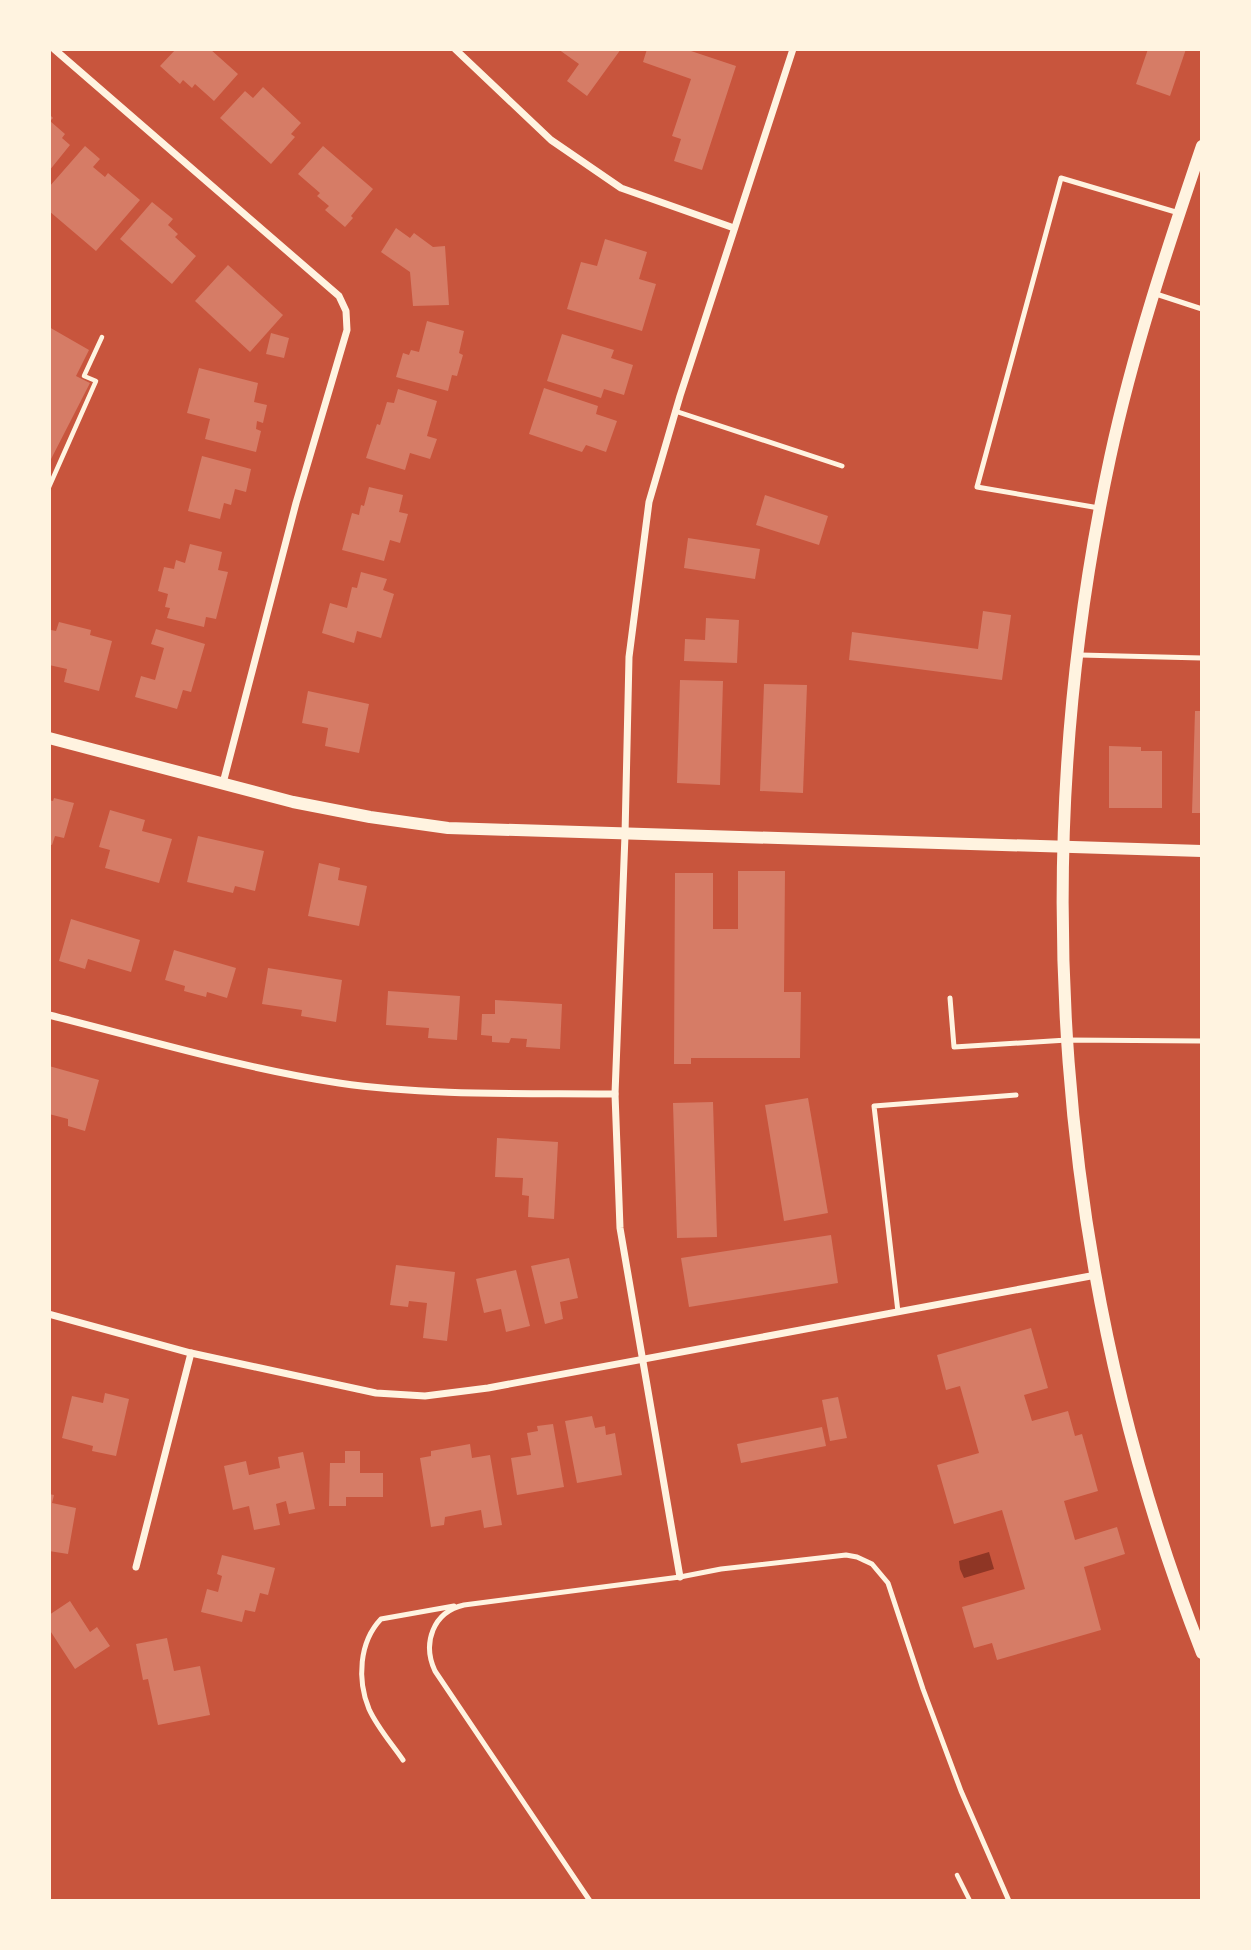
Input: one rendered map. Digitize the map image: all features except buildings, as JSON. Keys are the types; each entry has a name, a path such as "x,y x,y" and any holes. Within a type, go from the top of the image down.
{"street":[{"path":"54,49 339,296 346,311 347,330 296,503 223,783"},
{"path":"680,1577 620,1228 615,1094 629,657 649,502 793,49"},
{"path":"457,50 551,140 621,188 734,228"},
{"path":"1202,146 1135,352 1100,508 1077,655 1066,775 1063,848 1063,989 1071,1096 1096,1275 1125,1413 1150,1503 1202,1653"},
{"path":"49,738 293,802 448,828 1202,851"},
{"path":"49,1015 223,1059 340,1083 440,1091 615,1094"},
{"path":"49,1314 191,1353 376,1393 425,1396 488,1388 1096,1275"},
{"path":"136,1567 191,1353"}],"lane":[{"path":"1100,508 977,487 1061,178 1179,213"},
{"path":"1153,293 1202,309"},
{"path":"676,411 842,466"},
{"path":"1077,655 1202,658"},
{"path":"950,998 954,1047 1067,1040 1202,1041"},
{"path":"898,1312 874,1106 1016,1095"},
{"path":"403,1760 373,1716 366,1699 362,1666 366,1641 381,1619 721,1569 846,1555 862,1558 876,1566 889,1586 956,1778 1009,1901"},
{"path":"464,1605 445,1613 434,1627 429,1647 433,1666 590,1901"}],"path":[{"path":"49,487 96,381 84,376 102,337"},
{"path":"957,1875 970,1901"}],"shaded area":[{"path":"989,1552 994,1569 964,1578 959,1561"}]}
